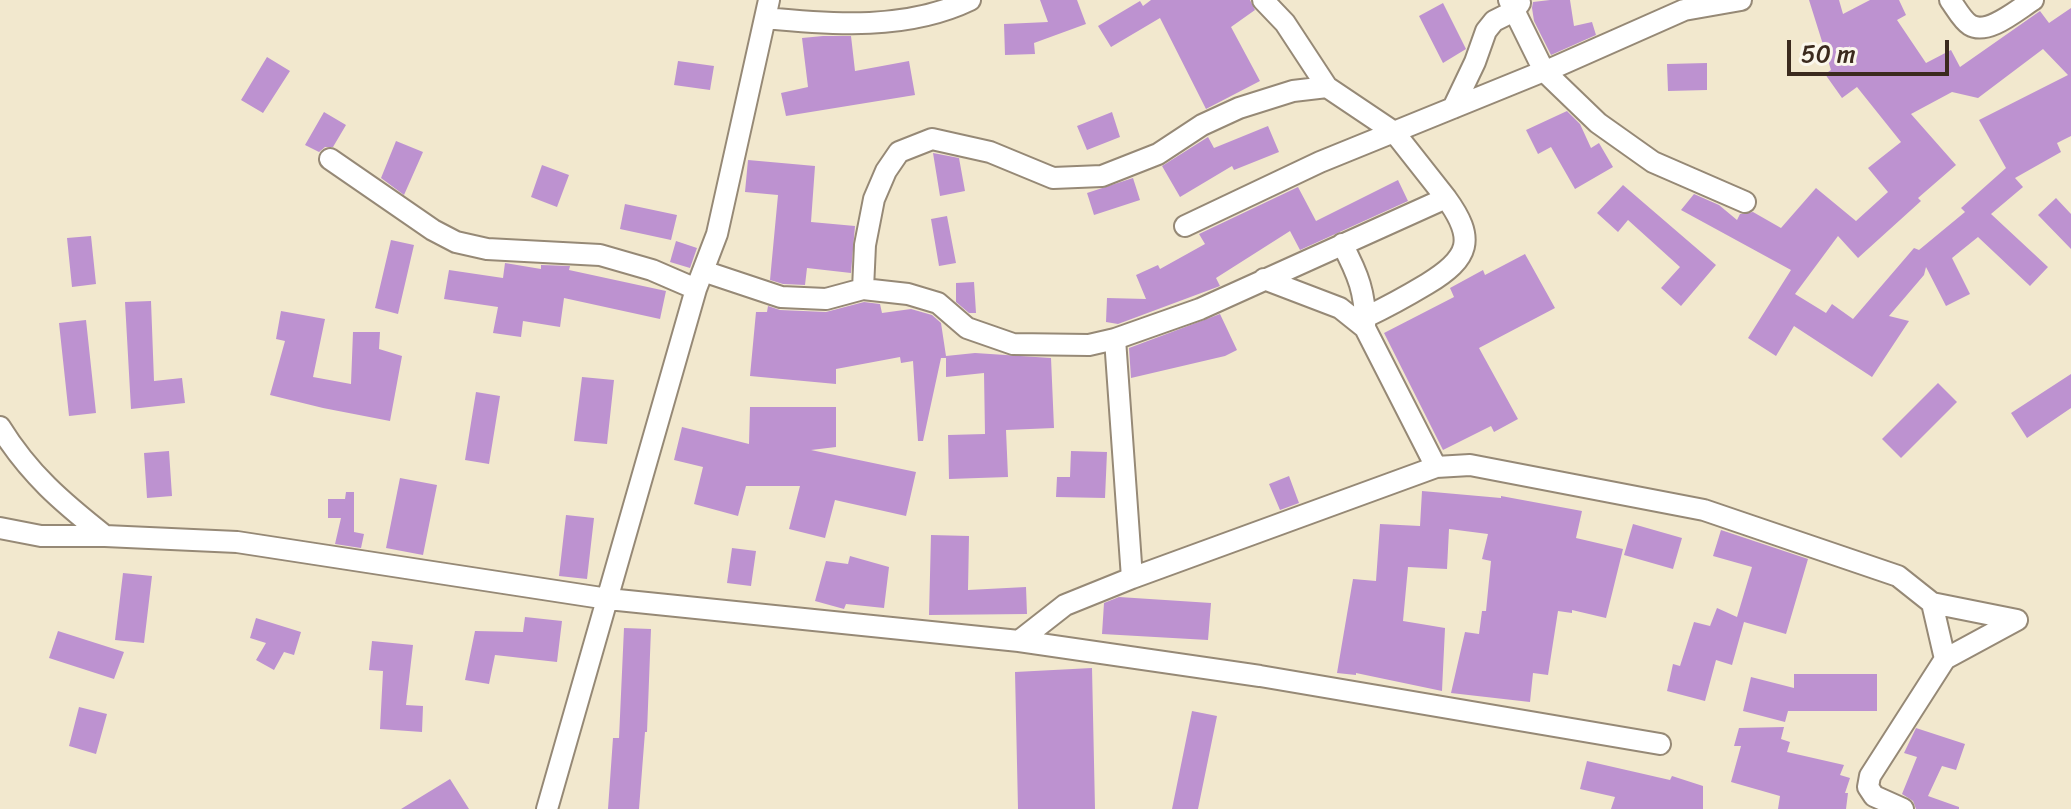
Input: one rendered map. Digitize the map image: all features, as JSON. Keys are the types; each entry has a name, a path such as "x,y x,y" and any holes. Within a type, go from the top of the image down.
{"street":[{"path":"547,809 700,280 717,234 768,9 809,23 920,18 947,11 970,0"},
{"path":"1263,0 1285,23 1327,87 1394,132 1458,214 1465,235 1463,254 1451,269 1365,322"},
{"path":"1185,226 1320,162 1548,70 1684,10 1741,0"},
{"path":"1950,0 1967,24 1976,28 1988,27 2033,0"},
{"path":"1453,108 1486,31 1515,4 1548,70 1598,123 1653,162 1745,202"},
{"path":"863,289 865,245 874,199 886,171 899,152 932,139 990,152 1053,178 1102,176 1158,154 1202,125 1239,108 1293,91 1327,87"},
{"path":"330,159 433,230 456,242 487,249 600,255 652,270 781,297 826,299 863,289 926,299 938,303 967,328 1013,344 1089,345 1115,339 1200,309 1446,198"},
{"path":"1342,244 1361,280 1365,322 1436,467"},
{"path":"1264,279 1340,308 1365,322"},
{"path":"1115,339 1132,578"},
{"path":"0,427 19,458 54,496 105,536"},
{"path":"1019,641 1065,605 1132,578 1436,467 1470,465 1704,510 1898,576 1932,603 2017,620 1945,659 1870,776 1868,787 1874,796 1903,809"},
{"path":"0,528 41,536 237,542 608,599 1019,641 1260,676 1660,744"},
{"path":"1932,603 1945,659"}],"building":[{"path":"1040,0 1077,0 1086,24 1034,43 1035,54 1005,55 1004,24 1048,22"},
{"path":"1151,0 1250,0 1255,10 1231,27 1260,81 1206,109 1160,18 1111,47 1098,26 1140,1 1143,6"},
{"path":"1570,0 1574,26 1592,22 1596,35 1551,55 1534,21 1532,8 1533,2"},
{"path":"1809,0 1839,0 1843,14 1870,0 1899,0 1906,15 1897,20 1926,63 1951,50 1960,67 2040,11 2049,23 2071,8 2071,136 2057,143 2061,152 2015,178 2023,187 1991,214 2048,267 2030,286 1978,237 1952,258 1970,294 1946,306 1926,267 1924,275 1889,316 1909,321 1872,377 1794,326 1776,356 1748,338 1791,270 1681,210 1694,194 1719,205 1737,220 1740,214 1753,212 1781,228 1816,188 1856,221 1888,192 1868,168 1901,142 1857,87 1842,98 1825,74 1831,70","holes":["2043,49 2068,75 1979,120 2006,168 1961,208 1965,212 1919,250 1914,248 1853,319 1832,304 1826,313 1795,294 1838,236 1858,258 1956,165 1911,114 1952,92 1978,98"]},
{"path":"1443,3 1466,49 1443,63 1419,16"},
{"path":"851,36 855,71 909,61 915,95 786,116 781,93 808,87 802,38"},
{"path":"267,57 290,71 263,113 241,100"},
{"path":"678,61 714,66 710,90 674,85"},
{"path":"1707,63 1707,90 1668,91 1667,64"},
{"path":"1567,111 1580,124 1591,148 1599,143 1613,167 1575,189 1551,147 1538,154 1526,130"},
{"path":"324,112 346,125 333,147 325,147 319,152 305,145"},
{"path":"1112,112 1120,137 1087,150 1077,126"},
{"path":"1268,126 1279,152 1234,170 1232,166 1180,197 1162,166 1208,137 1214,148"},
{"path":"396,141 423,152 404,195 381,178"},
{"path":"933,153 959,158 965,191 940,196"},
{"path":"748,160 815,166 811,222 855,226 851,273 807,268 805,285 770,280 778,195 745,192"},
{"path":"542,165 569,175 557,207 531,197"},
{"path":"1133,178 1140,200 1094,215 1087,193"},
{"path":"1398,180 1408,201 1300,250 1290,231 1216,278 1220,286 1118,324 1106,322 1107,298 1146,299 1136,275 1158,265 1160,269 1205,244 1199,234 1298,187 1316,221"},
{"path":"1623,185 1716,265 1681,306 1661,288 1680,267 1628,220 1618,232 1597,213"},
{"path":"2056,198 2071,214 2071,249 2038,215"},
{"path":"625,204 677,215 671,240 620,229"},
{"path":"947,216 956,263 939,266 931,219"},
{"path":"91,236 96,284 72,287 67,238"},
{"path":"391,240 414,245 398,314 375,308"},
{"path":"676,241 697,248 690,268 670,262"},
{"path":"1525,254 1555,308 1479,348 1518,419 1494,432 1491,426 1443,450 1384,333 1454,297 1450,288 1483,270 1485,275"},
{"path":"505,263 541,269 541,265 570,266 569,270 666,291 660,319 564,298 560,327 523,321 521,337 493,333 498,307 444,299 449,270 503,278"},
{"path":"974,282 976,313 969,313 956,302 956,283"},
{"path":"151,301 154,381 182,378 185,403 131,409 125,302"},
{"path":"864,302 880,304 882,313 911,309 932,315 941,323 946,356 975,353 1051,358 1054,428 1006,430 1008,477 949,479 948,435 985,434 984,373 946,377 946,358 941,358 923,441 918,441 913,361 901,363 900,357 836,369 836,384 750,376 756,312 767,312 768,306 780,310 826,312"},
{"path":"281,311 325,319 313,377 351,384 353,332 380,332 379,349 402,356 390,421 270,395 285,341 276,339"},
{"path":"1220,314 1237,350 1225,356 1131,378 1129,348"},
{"path":"86,320 96,413 69,416 59,323"},
{"path":"2071,374 2071,408 2027,438 2011,413"},
{"path":"582,377 614,380 607,444 574,441"},
{"path":"1938,383 1957,402 1901,458 1882,439"},
{"path":"476,392 500,396 489,464 465,460"},
{"path":"750,407 836,407 836,447 811,450 916,472 906,516 835,500 825,538 789,529 800,486 746,486 738,516 694,504 703,467 674,460 682,427 749,444"},
{"path":"169,451 172,496 147,498 144,453"},
{"path":"1071,451 1107,452 1105,498 1056,497 1057,477 1070,477"},
{"path":"1289,476 1299,503 1280,510 1269,484"},
{"path":"400,478 437,485 423,555 386,548"},
{"path":"1422,491 1501,496 1582,511 1576,538 1623,549 1606,618 1572,610 1572,613 1558,611 1548,675 1533,673 1530,702 1451,693 1465,632 1479,634 1482,611 1486,611 1491,561 1482,559 1488,534 1449,529 1447,569 1408,567 1403,621 1445,628 1442,691 1356,673 1337,673 1353,579 1376,581 1380,524 1420,526"},
{"path":"346,492 354,492 354,532 364,534 361,548 335,544 341,518 328,518 328,499 345,499"},
{"path":"566,515 594,518 587,579 559,576"},
{"path":"1633,524 1682,538 1673,569 1624,555"},
{"path":"1721,530 1808,559 1786,634 1744,622 1732,665 1716,660 1705,701 1667,691 1673,664 1680,666 1694,622 1710,626 1717,608 1737,617 1752,567 1713,556"},
{"path":"931,535 969,536 968,590 1026,587 1027,614 929,615"},
{"path":"732,548 756,551 751,586 727,583"},
{"path":"850,556 889,567 884,608 846,604 844,609 815,601 826,561 848,564"},
{"path":"123,573 152,576 144,643 115,640"},
{"path":"1119,597 1211,603 1208,640 1102,634 1104,603"},
{"path":"525,617 562,621 557,662 495,655 489,684 465,680 475,631 523,632"},
{"path":"256,618 301,632 294,655 284,652 274,670 256,660 266,643 250,638"},
{"path":"624,628 651,629 647,732 639,809 608,809 613,738 619,738"},
{"path":"58,631 124,652 114,679 49,658"},
{"path":"372,641 413,645 406,705 423,706 422,732 380,729 383,671 369,670"},
{"path":"1092,668 1095,809 1018,809 1015,672"},
{"path":"1794,674 1877,674 1877,711 1788,711 1785,722 1743,711 1751,677 1794,688"},
{"path":"79,707 107,714 96,754 69,746"},
{"path":"1192,711 1217,716 1198,809 1172,809"},
{"path":"1784,727 1781,739 1790,742 1787,752 1844,765 1840,775 1850,778 1845,793 1848,793 1846,809 1778,809 1780,796 1731,782 1741,746 1734,746 1739,728"},
{"path":"1916,728 1965,744 1956,770 1942,766 1928,796 1959,809 1916,809 1913,801 1902,794 1917,757 1904,753"},
{"path":"1587,761 1670,780 1672,776 1703,786 1703,809 1611,809 1615,797 1580,789"},
{"path":"450,779 469,809 401,809"}]}
